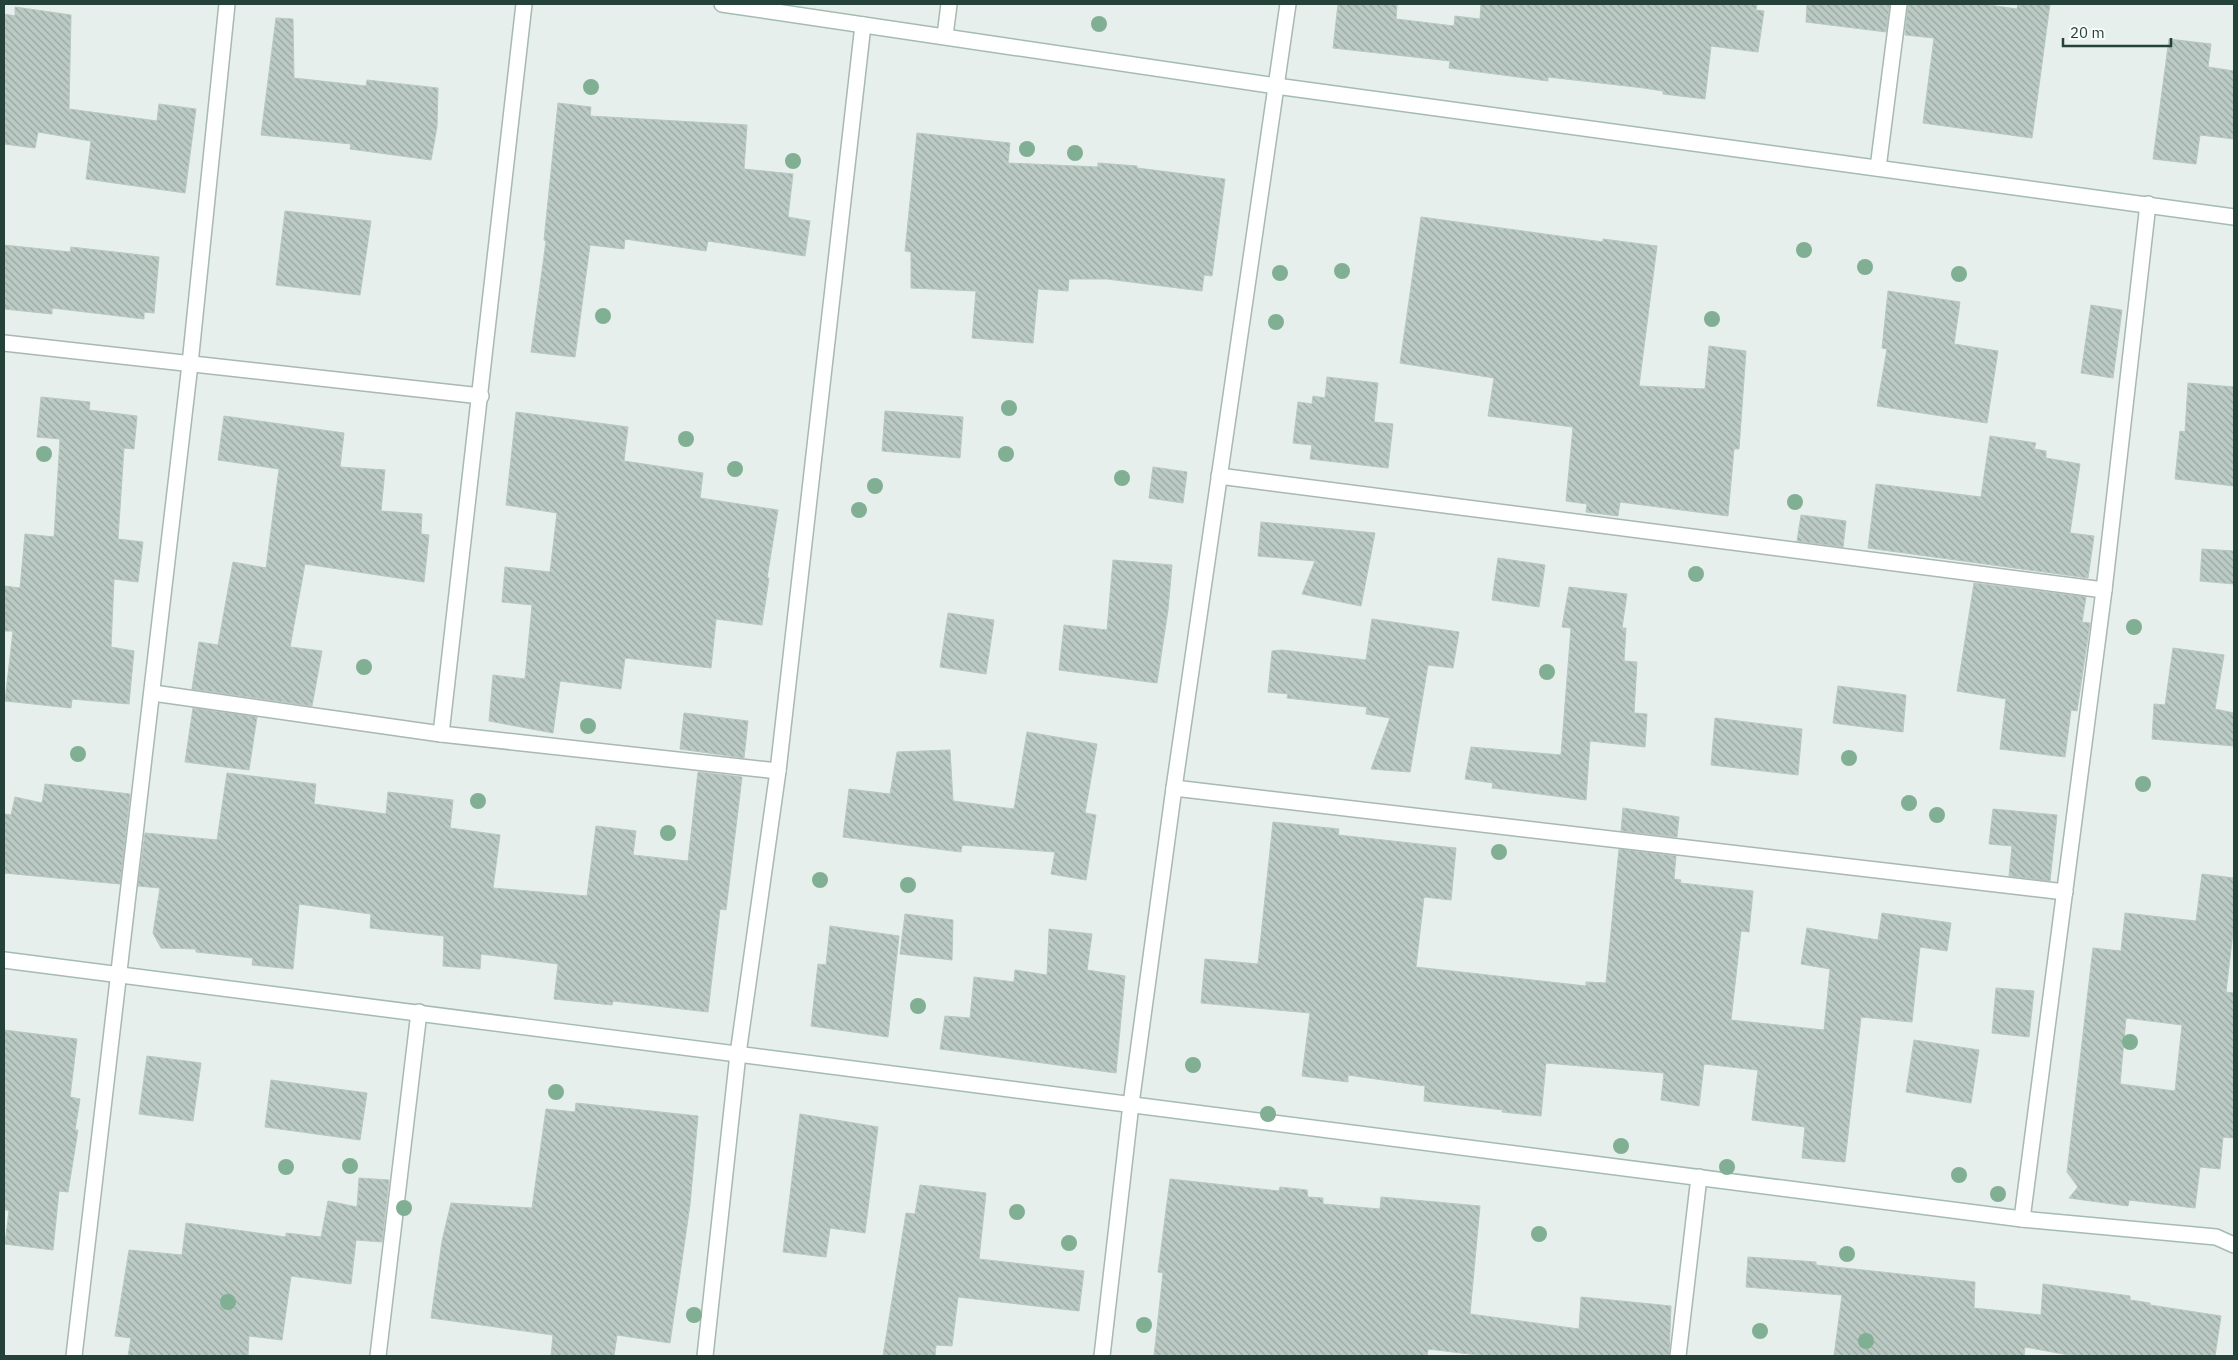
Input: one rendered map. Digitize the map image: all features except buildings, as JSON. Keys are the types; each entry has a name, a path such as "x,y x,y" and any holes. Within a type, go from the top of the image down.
{"street":[{"path":"74,1356 190,364 226,4"},
{"path":"441,734 481,396 524,4"},
{"path":"722,4 1276,86 2234,217"},
{"path":"945,36 949,4"},
{"path":"1102,1356 1131,1104 1174,788 1288,4"},
{"path":"1878,168 1899,4"},
{"path":"705,1356 738,1054 778,772 863,25"},
{"path":"2022,1219 2104,590 2148,204"},
{"path":"4,343 481,396"},
{"path":"1219,476 2104,590"},
{"path":"153,692 441,734 778,772"},
{"path":"1174,788 2064,892"},
{"path":"4,960 2022,1219 2216,1238 2234,1245"},
{"path":"378,1356 419,1012"},
{"path":"1678,1356 1699,1177"}]}
